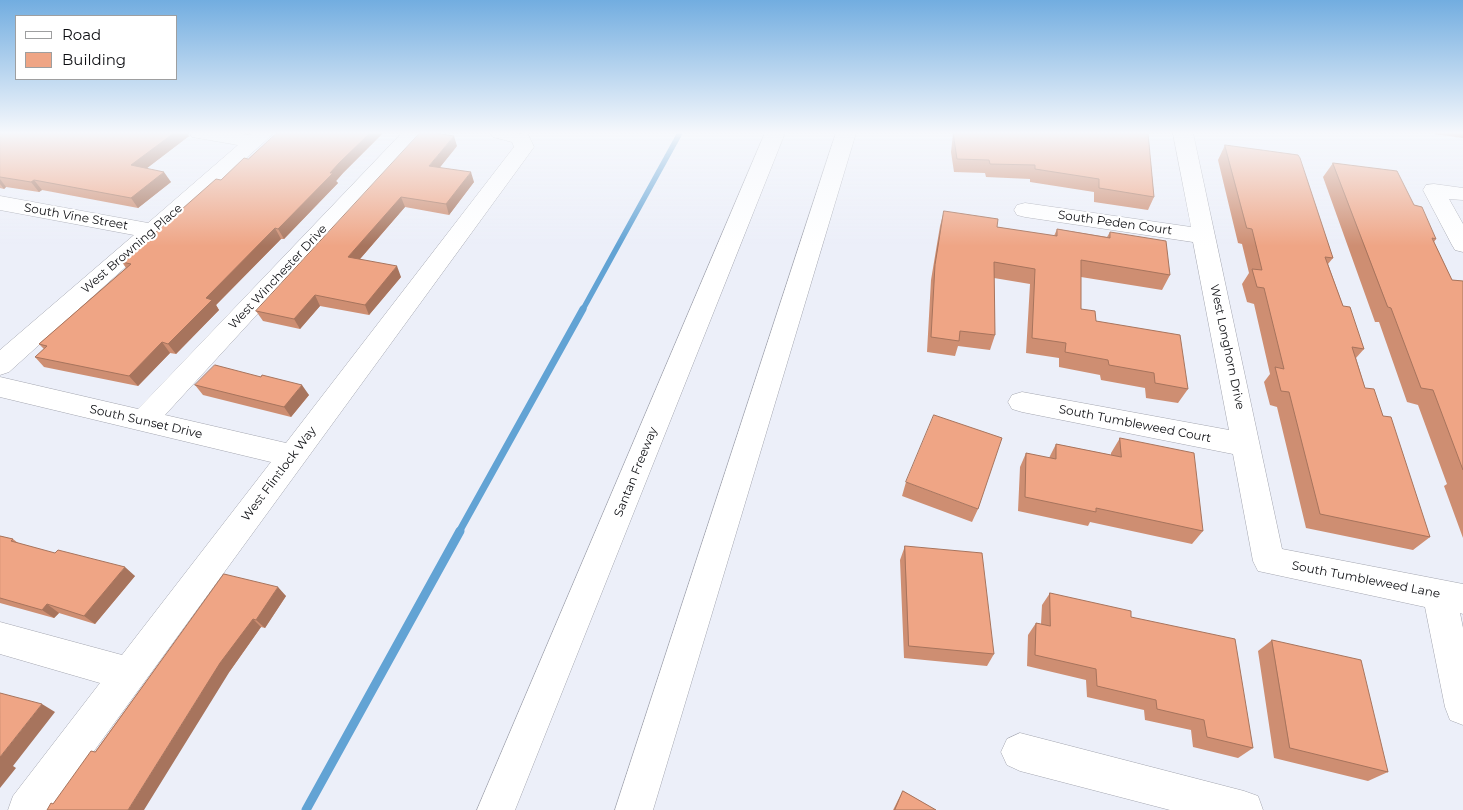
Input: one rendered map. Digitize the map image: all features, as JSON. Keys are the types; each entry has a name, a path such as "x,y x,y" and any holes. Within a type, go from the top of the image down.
{"main road":[{"name":"West Browning Place","path":"6,353 152,231 221,171"},
{"name":"West Winchester Drive","path":"143,421 378,171"},
{"name":"West Flintlock Way","path":"27,810 506,171"},
{"name":"Santan Freeway","path":"496,810 759,171"},
{"path":"637,803 834,171"},
{"name":"West Longhorn Drive","path":"1191,171 1269,560"},
{"path":"1463,194 1434,190 1463,245"},
{"name":"South Vine Street","path":"0,203 152,231"},
{"name":"South Peden Court","path":"1025,210 1204,236"},
{"name":"South Sunset Drive","path":"0,387 292,456"},
{"name":"South Tumbleweed Court","path":"1022,402 1247,445"},
{"path":"480,810 602,553"},
{"name":"South Tumbleweed Lane","path":"1269,560 1451,597"},
{"path":"1451,597 1463,707"},
{"path":"0,638 129,674"},
{"path":"1020,752 1244,810"}],"building":[{"path":"0,171 164,172 131,198 34,180 31,182 0,177"},
{"path":"231,171 332,171 330,173 333,173 206,298 212,300 168,344 162,342 129,376 35,357 47,346 39,344 131,264 122,262 216,179 221,180"},
{"path":"385,171 471,172 446,204 401,197 348,257 397,266 365,305 315,295 294,319 256,311"},
{"path":"1047,171 1152,171 1154,197 1099,188 1099,179"},
{"path":"1232,171 1304,171 1333,258 1325,257 1343,306 1350,307 1364,349 1352,347 1365,388 1374,389 1383,416 1391,417 1430,537 1320,514 1289,392 1281,391 1275,367 1284,369 1264,288 1257,287 1252,269 1262,270 1252,229 1247,228"},
{"path":"1336,171 1397,171 1414,205 1422,207 1436,239 1432,238 1452,280 1463,281 1463,470 1433,390 1421,388 1391,308 1388,307"},
{"path":"944,211 998,219 997,227 1057,236 1057,229 1110,238 1110,232 1166,241 1170,275 1081,260 1081,309 1095,311 1096,321 1180,335 1188,389 1155,383 1154,373 1109,365 1108,360 1065,352 1066,343 1032,338 1035,269 994,262 995,335 960,331 959,341 931,337 935,265"},
{"path":"215,365 302,385 284,407 195,385"},
{"path":"934,415 1002,438 978,509 906,482"},
{"path":"1120,438 1194,453 1203,531 1096,508 1096,512 1025,497 1026,453 1056,459 1056,444 1121,457"},
{"path":"0,536 13,539 11,541 55,553 58,550 125,567 84,616 47,604 42,610 0,598"},
{"path":"905,546 982,553 994,654 909,646"},
{"path":"224,574 278,587 256,620 253,619 220,663 128,810 47,810 91,751 95,752"},
{"path":"1050,593 1131,611 1131,617 1235,639 1253,748 1207,737 1204,720 1157,709 1156,700 1097,686 1096,669 1035,655 1036,623 1050,626"},
{"path":"1272,640 1361,660 1388,772 1290,748"},
{"path":"0,693 42,704 0,757"},
{"path":"903,791 936,810 895,810"}],"waterway":[{"path":"582,311 659,171"},
{"path":"459,532 583,309"},
{"path":"306,810 460,531"}]}
